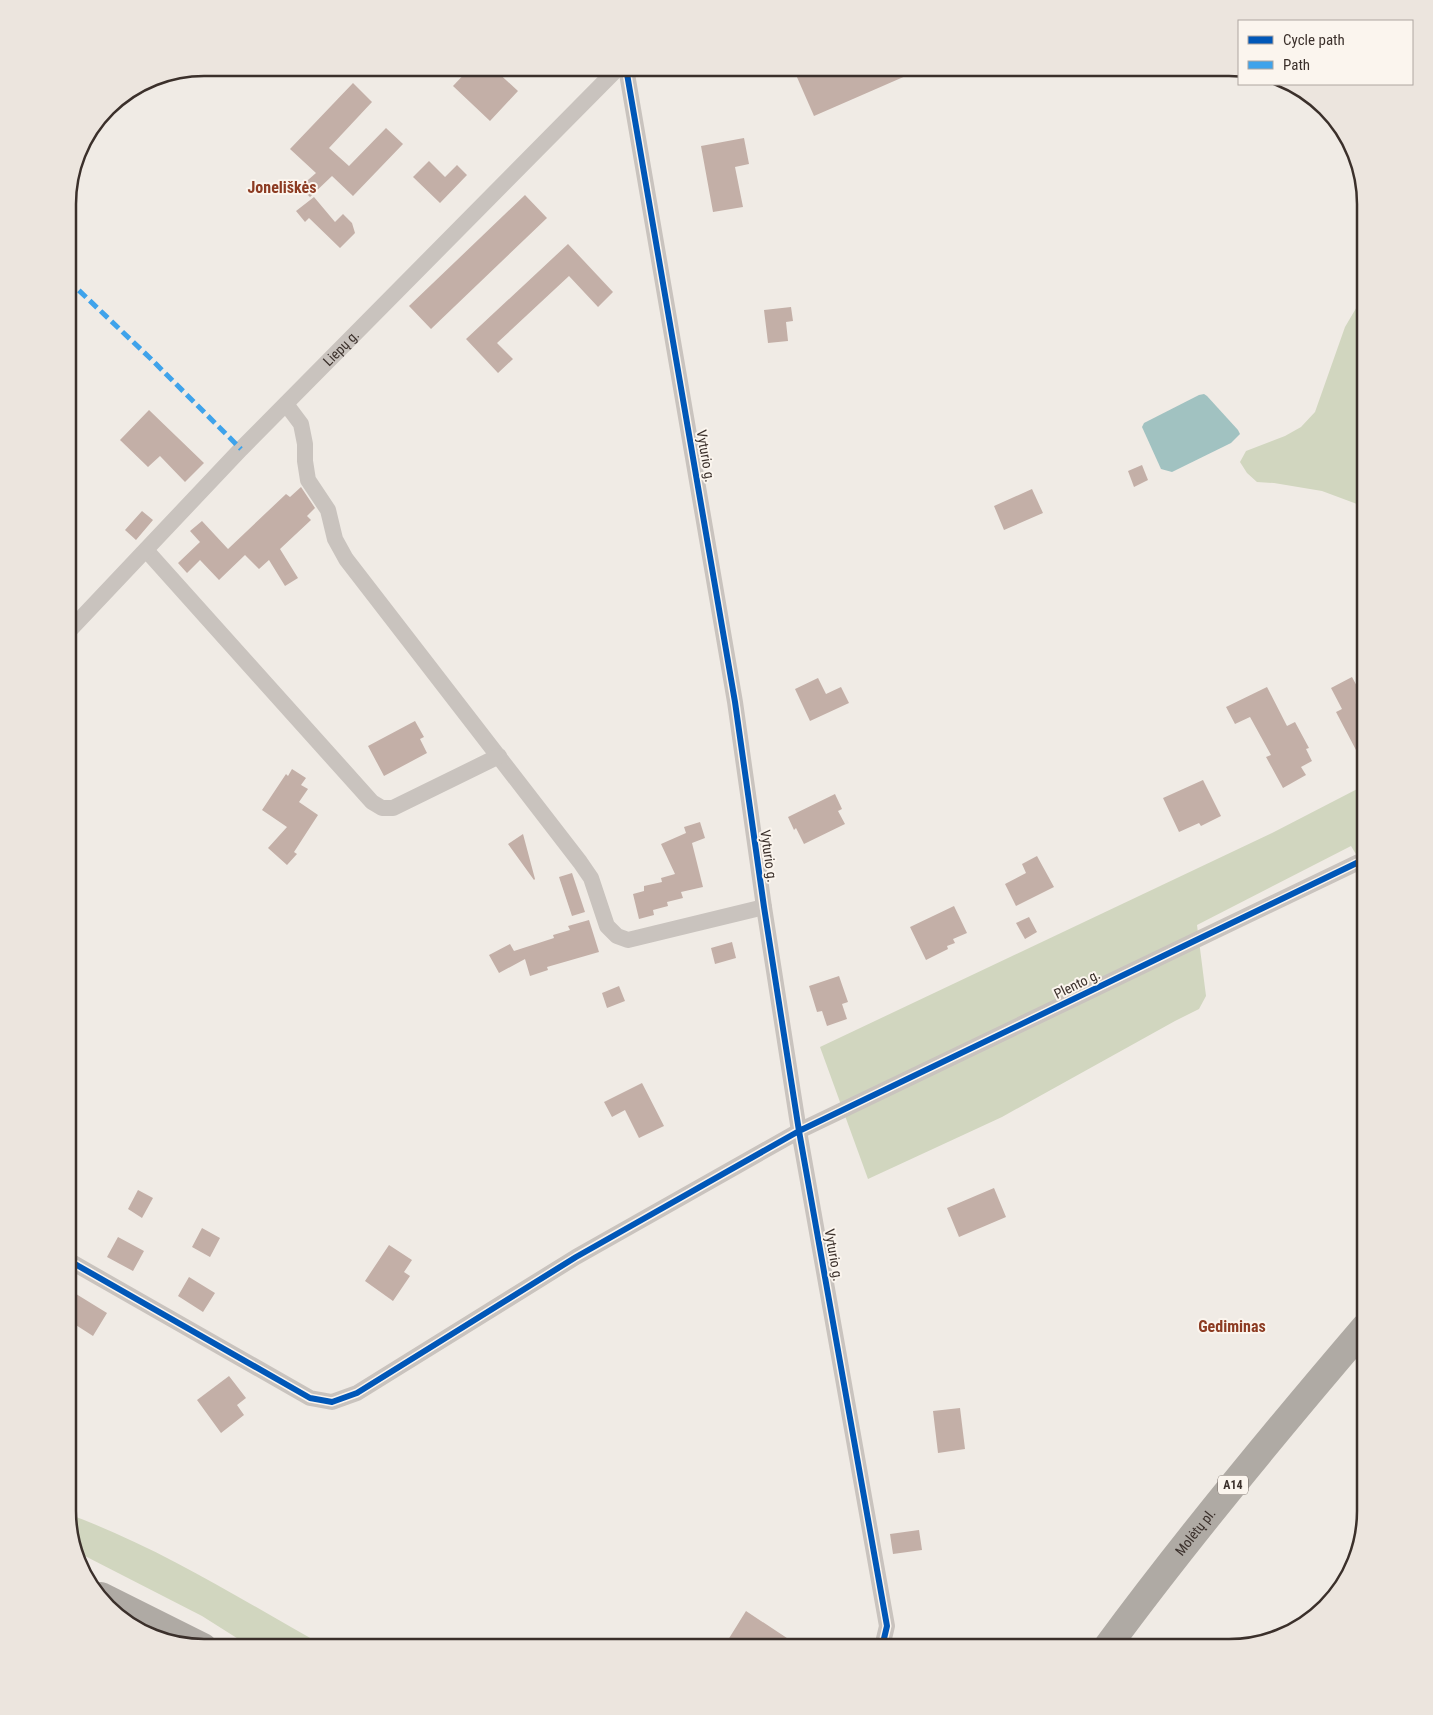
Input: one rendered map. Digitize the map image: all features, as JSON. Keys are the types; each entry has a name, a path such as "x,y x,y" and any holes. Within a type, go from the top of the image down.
{"highway":[{"name":"Molėtų pl.","path":"1114,1639 1171,1562 1293,1411 1357,1337"},
{"path":"118,1605 182,1637"}],"street":[{"name":"Liepų g.","path":"77,623 286,404 610,76"},
{"name":"Vyturio g.","path":"627,76 735,702 799,1131 887,1626 884,1639"},
{"path":"286,404 301,424 308,480 328,510 335,539 346,559 591,878 607,926 617,936 628,940 764,906"},
{"path":"146,550 372,802 382,808 393,808 498,756"},
{"name":"Plento g.","path":"76,1265 310,1398 332,1402 357,1393 576,1257 799,1131 1357,863"},
{"path":"127,1613 141,1616"}],"green space":[{"path":"1357,307 1357,504 1322,491 1257,482 1247,473 1240,462 1246,451 1285,436 1301,427 1315,412 1345,327"},
{"path":"1357,789 1357,856 1351,846 1197,925 1206,996 1199,1009 1002,1117 868,1179 820,1047 1274,832"},
{"path":"76,1517 102,1527 167,1558 312,1639 238,1639 202,1616 85,1556"}],"water":[{"path":"1204,394 1240,434 1231,443 1172,472 1161,469 1142,427 1144,423"}],"building":[{"path":"462,76 502,76 518,91 490,121 453,86"},
{"path":"797,77 904,77 814,116"},
{"path":"353,83 372,102 329,148 349,166 386,128 403,144 353,196 332,176 310,197 300,187 316,173 290,149"},
{"path":"744,138 749,164 735,167 743,207 713,212 701,146"},
{"path":"429,161 445,177 457,165 467,175 440,203 413,177"},
{"path":"525,195 547,218 431,329 409,306"},
{"path":"314,197 335,222 343,214 352,223 355,233 340,248 309,218 305,222 296,211"},
{"path":"568,244 613,292 598,307 569,276 497,343 513,359 498,373 466,339"},
{"path":"791,307 793,321 786,322 788,341 768,343 764,310"},
{"path":"149,410 204,463 185,482 160,456 148,467 120,440"},
{"path":"1142,465 1148,480 1134,487 1128,471"},
{"path":"301,487 315,508 307,516 311,520 280,549 298,578 285,586 269,560 259,569 245,555 219,580 200,560 187,573 178,563 200,542 190,531 202,521 228,549 286,494 290,497"},
{"path":"1032,489 1043,513 1004,530 994,506"},
{"path":"142,511 153,520 136,540 125,530"},
{"path":"1352,677 1357,686 1357,752 1336,712 1342,709 1331,688"},
{"path":"818,678 826,694 841,687 849,703 810,721 795,689"},
{"path":"1267,687 1287,726 1295,722 1309,748 1306,749 1312,761 1301,767 1306,775 1283,788 1266,757 1271,755 1250,717 1235,724 1226,707"},
{"path":"415,721 424,737 420,739 427,753 384,776 368,746"},
{"path":"292,769 306,778 301,785 308,789 299,802 318,815 294,852 297,854 287,865 268,848 287,827 262,810 286,774 288,776"},
{"path":"1203,780 1221,816 1201,826 1199,823 1179,832 1163,798"},
{"path":"835,794 842,809 838,811 845,824 804,844 788,817"},
{"path":"700,822 705,838 692,843 703,887 681,892 683,898 667,902 668,906 653,910 654,915 639,919 633,894 644,891 644,886 662,882 661,878 675,874 661,844 686,833 684,827"},
{"path":"523,834 535,879 534,880 508,844"},
{"path":"1037,856 1054,887 1016,906 1005,884 1026,873 1022,864"},
{"path":"572,873 585,912 572,916 559,877"},
{"path":"954,906 967,933 953,939 955,943 947,946 948,949 926,960 910,927"},
{"path":"1029,917 1037,932 1025,939 1016,923"},
{"path":"589,920 599,952 547,967 548,970 530,976 525,959 499,973 489,955 510,944 514,951 554,938 553,935 570,930 568,926"},
{"path":"732,942 736,958 715,964 711,948"},
{"path":"839,976 848,1002 842,1004 847,1019 827,1026 822,1011 817,1012 809,986"},
{"path":"619,986 625,1001 607,1008 602,993"},
{"path":"642,1083 664,1126 639,1138 625,1110 612,1117 604,1102"},
{"path":"994,1188 1006,1217 959,1237 947,1208"},
{"path":"138,1190 153,1198 142,1218 128,1209"},
{"path":"202,1228 220,1238 210,1257 192,1247"},
{"path":"118,1237 144,1251 133,1271 107,1257"},
{"path":"389,1245 412,1260 404,1272 410,1276 393,1301 365,1281"},
{"path":"189,1277 215,1293 203,1312 178,1296"},
{"path":"76,1294 107,1313 93,1336 76,1325"},
{"path":"229,1376 246,1398 237,1405 244,1415 221,1433 197,1400"},
{"path":"960,1408 965,1449 938,1453 933,1411"},
{"path":"919,1530 922,1550 893,1554 890,1534"},
{"path":"746,1611 788,1639 729,1639"}],"marked path":[{"path":"77,288 241,449"}],"cycle path":[{"path":"627,76 735,702 764,907 799,1131 887,1626 884,1639"},
{"path":"76,1265 310,1398 332,1402 357,1393 576,1257 799,1131 1357,863"}],"district":[{"name":"Joneliškės","path":"282,187"},
{"name":"Gediminas","path":"1232,1326"}]}
